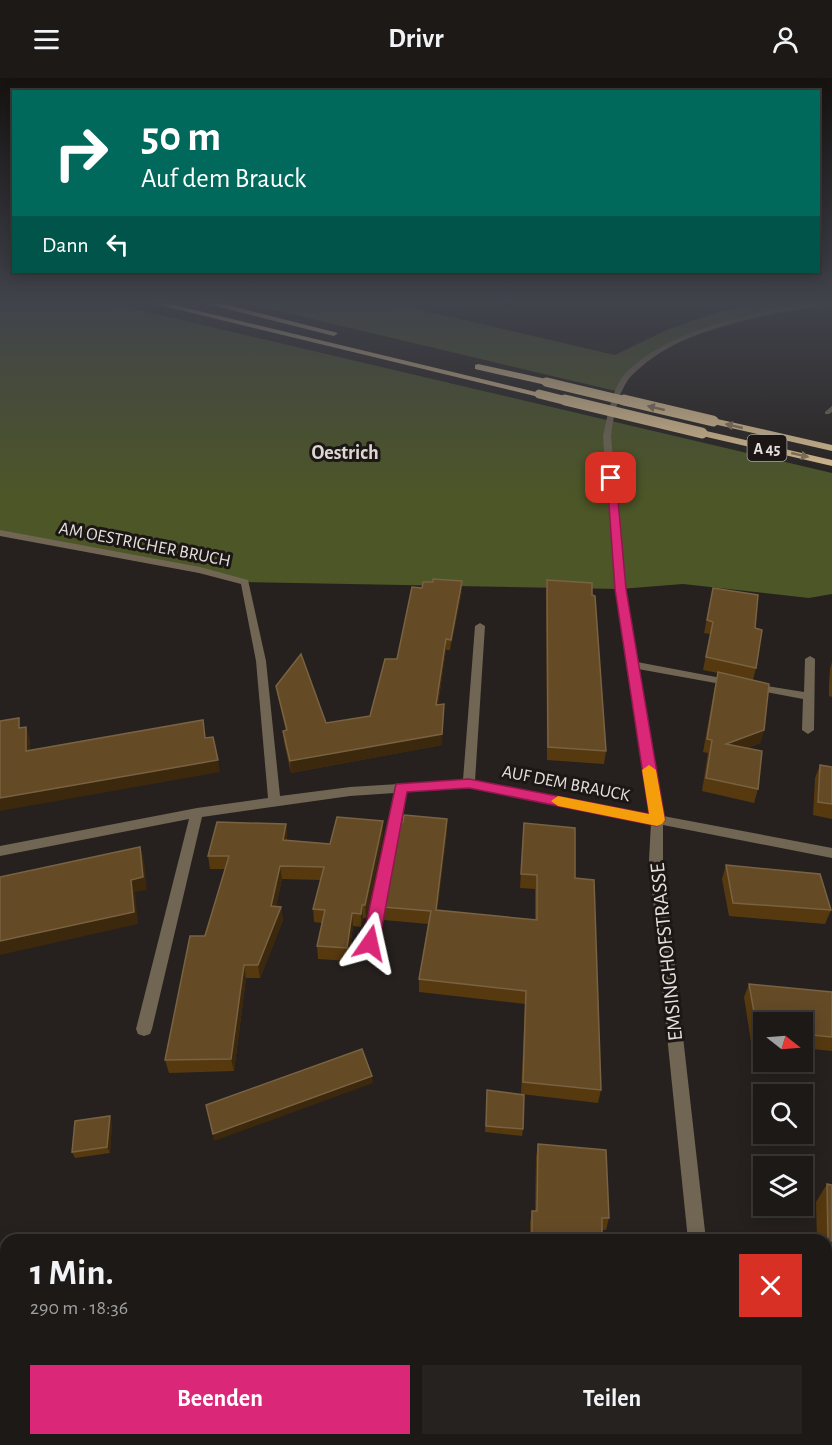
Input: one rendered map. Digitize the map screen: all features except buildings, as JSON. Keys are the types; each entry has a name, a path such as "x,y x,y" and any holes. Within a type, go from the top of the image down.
{"highway":[{"name":"A 45","path":"419,366 832,463"},
{"name":"A 45","path":"475,366 832,448"}],"street":[{"name":"EMSINGHOFSTRASSE","path":"639,366 625,378 607,430 620,589 657,820 656,860 696,1234"},
{"name":"AM OESTRICHER BRUCH","path":"0,533 200,570 245,582 261,661 274,799"},
{"path":"469,784 480,626"},
{"path":"808,730 810,660"},
{"path":"631,664 810,697"},
{"name":"AUF DEM BRAUCK","path":"0,851 274,799 400,787 469,784 832,853"},
{"path":"370,943 400,787"},
{"path":"144,1029 197,812"}],"green space":[{"path":"0,366 376,366 832,473 832,594 809,598 683,584 620,589 245,582 0,533"},
{"path":"510,366 634,366 622,377 620,392"}],"slow traffic":[{"path":"558,801 657,820 649,770"}],"district":[{"name":"Oestrich","path":"345,452"}],"route":[{"path":"370,943 400,787 469,784 657,820 620,589 611,478"}]}
